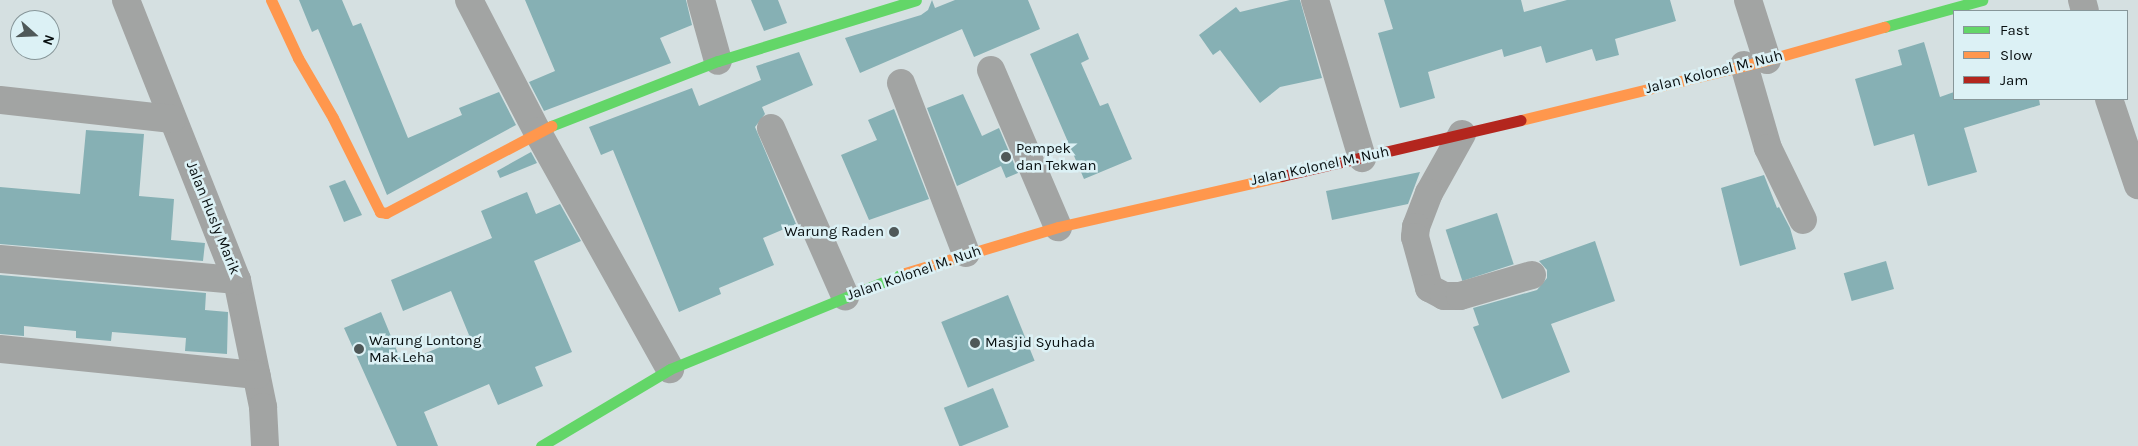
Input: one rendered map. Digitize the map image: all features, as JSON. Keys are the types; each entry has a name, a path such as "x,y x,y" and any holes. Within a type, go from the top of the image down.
{"main road":[{"path":"271,0 380,212 399,208 537,131 718,61 916,0"},
{"name":"Jalan Kolonel M. Nuh","path":"541,446 670,369 846,296 966,253 1058,227 1269,177 1362,158 1755,63 1982,0"}],"street":[{"name":"Jalan Husly Marik","path":"126,0 172,119 209,202 238,280 264,407 265,446"},
{"path":"469,0 537,131 670,369"},
{"path":"701,0 718,61"},
{"path":"1314,0 1362,158"},
{"path":"1748,0 1768,148 1803,220"},
{"path":"991,70 1058,227"},
{"path":"901,83 966,253"},
{"path":"0,100 172,119"},
{"path":"2109,100 2138,185"},
{"path":"771,128 846,296"},
{"path":"1462,134 1429,193 1416,226 1415,237 1429,288 1444,296 1460,296 1532,275"},
{"path":"0,259 238,280"},
{"path":"0,349 257,375"}],"building":[{"path":"299,0 342,0 353,26 361,23 408,138 462,115 459,108 499,92 516,125 387,195 318,29 312,32"},
{"path":"525,0 686,0 692,25 660,38 671,63 544,111 529,82 555,71"},
{"path":"751,0 778,0 787,23 764,31"},
{"path":"932,0 935,8 955,0 1028,0 1040,29 974,57 962,29 860,73 845,38 921,15 928,10"},
{"path":"1290,0 1300,0 1322,78 1280,87 1260,103 1220,50 1213,55 1199,35 1236,7 1240,12"},
{"path":"1384,0 1521,0 1524,12 1567,0 1670,0 1676,21 1615,39 1619,55 1596,61 1592,49 1546,63 1541,46 1504,57 1502,49 1428,72 1435,98 1400,108 1378,33 1393,29"},
{"path":"1078,33 1089,59 1081,63 1100,106 1108,103 1132,159 1084,179 1030,54"},
{"path":"1924,42 1940,97 1953,92 1953,100 2039,100 2040,105 1964,128 1977,172 1928,186 1914,134 1874,146 1855,79 1902,65 1898,50"},
{"path":"799,52 813,85 762,107 765,114 755,127 796,224 763,238 774,265 719,288 721,294 679,312 613,150 601,155 589,127 692,88 699,106 761,80 756,66"},
{"path":"963,94 982,136 999,128 1018,173 1006,178 1001,166 957,186 927,108"},
{"path":"894,109 929,199 869,220 841,155 877,140 868,120"},
{"path":"86,130 144,134 139,196 174,199 171,240 205,243 203,261 0,244 0,187 80,194"},
{"path":"531,152 537,163 500,178 497,171"},
{"path":"1420,172 1408,204 1332,220 1326,191"},
{"path":"1764,175 1777,208 1779,207 1790,228 1796,249 1740,266 1721,188"},
{"path":"345,180 362,215 344,222 329,186"},
{"path":"527,192 536,214 560,204 581,241 534,261 572,352 535,367 543,386 498,405 489,384 424,412 438,446 397,446 344,328 381,312 402,363 469,335 451,291 403,311 391,280 492,238 481,211"},
{"path":"1497,213 1514,264 1462,281 1446,230"},
{"path":"1595,241 1615,301 1551,324 1570,372 1502,399 1473,327 1479,325 1473,308 1537,290 1547,278 1547,270 1539,261"},
{"path":"1886,261 1894,289 1852,301 1844,273"},
{"path":"0,275 206,293 205,310 228,312 227,354 185,351 186,338 112,332 111,341 76,338 76,331 24,326 24,336 0,334"},
{"path":"1008,295 1035,361 968,388 941,322"},
{"path":"993,388 1009,427 959,446 944,408"}],"traffic: fast":[{"path":"551,126 718,61 916,0"},
{"path":"1884,27 1982,0"},
{"path":"541,446 670,369 905,273"}],"traffic: slow":[{"path":"271,0 298,58 333,118 380,212 386,213 551,126"},
{"path":"1521,120 1767,60 1884,27"},
{"path":"905,273 1058,227 1282,176"}],"traffic: jam":[{"path":"1282,176 1521,120"}],"place":[{"name":"Pempek dan Tekwan","path":"1006,157"},
{"name":"Warung Raden","path":"894,232"},
{"name":"Masjid Syuhada","path":"975,343"},
{"name":"Warung Lontong Mak Leha","path":"359,349"}]}
